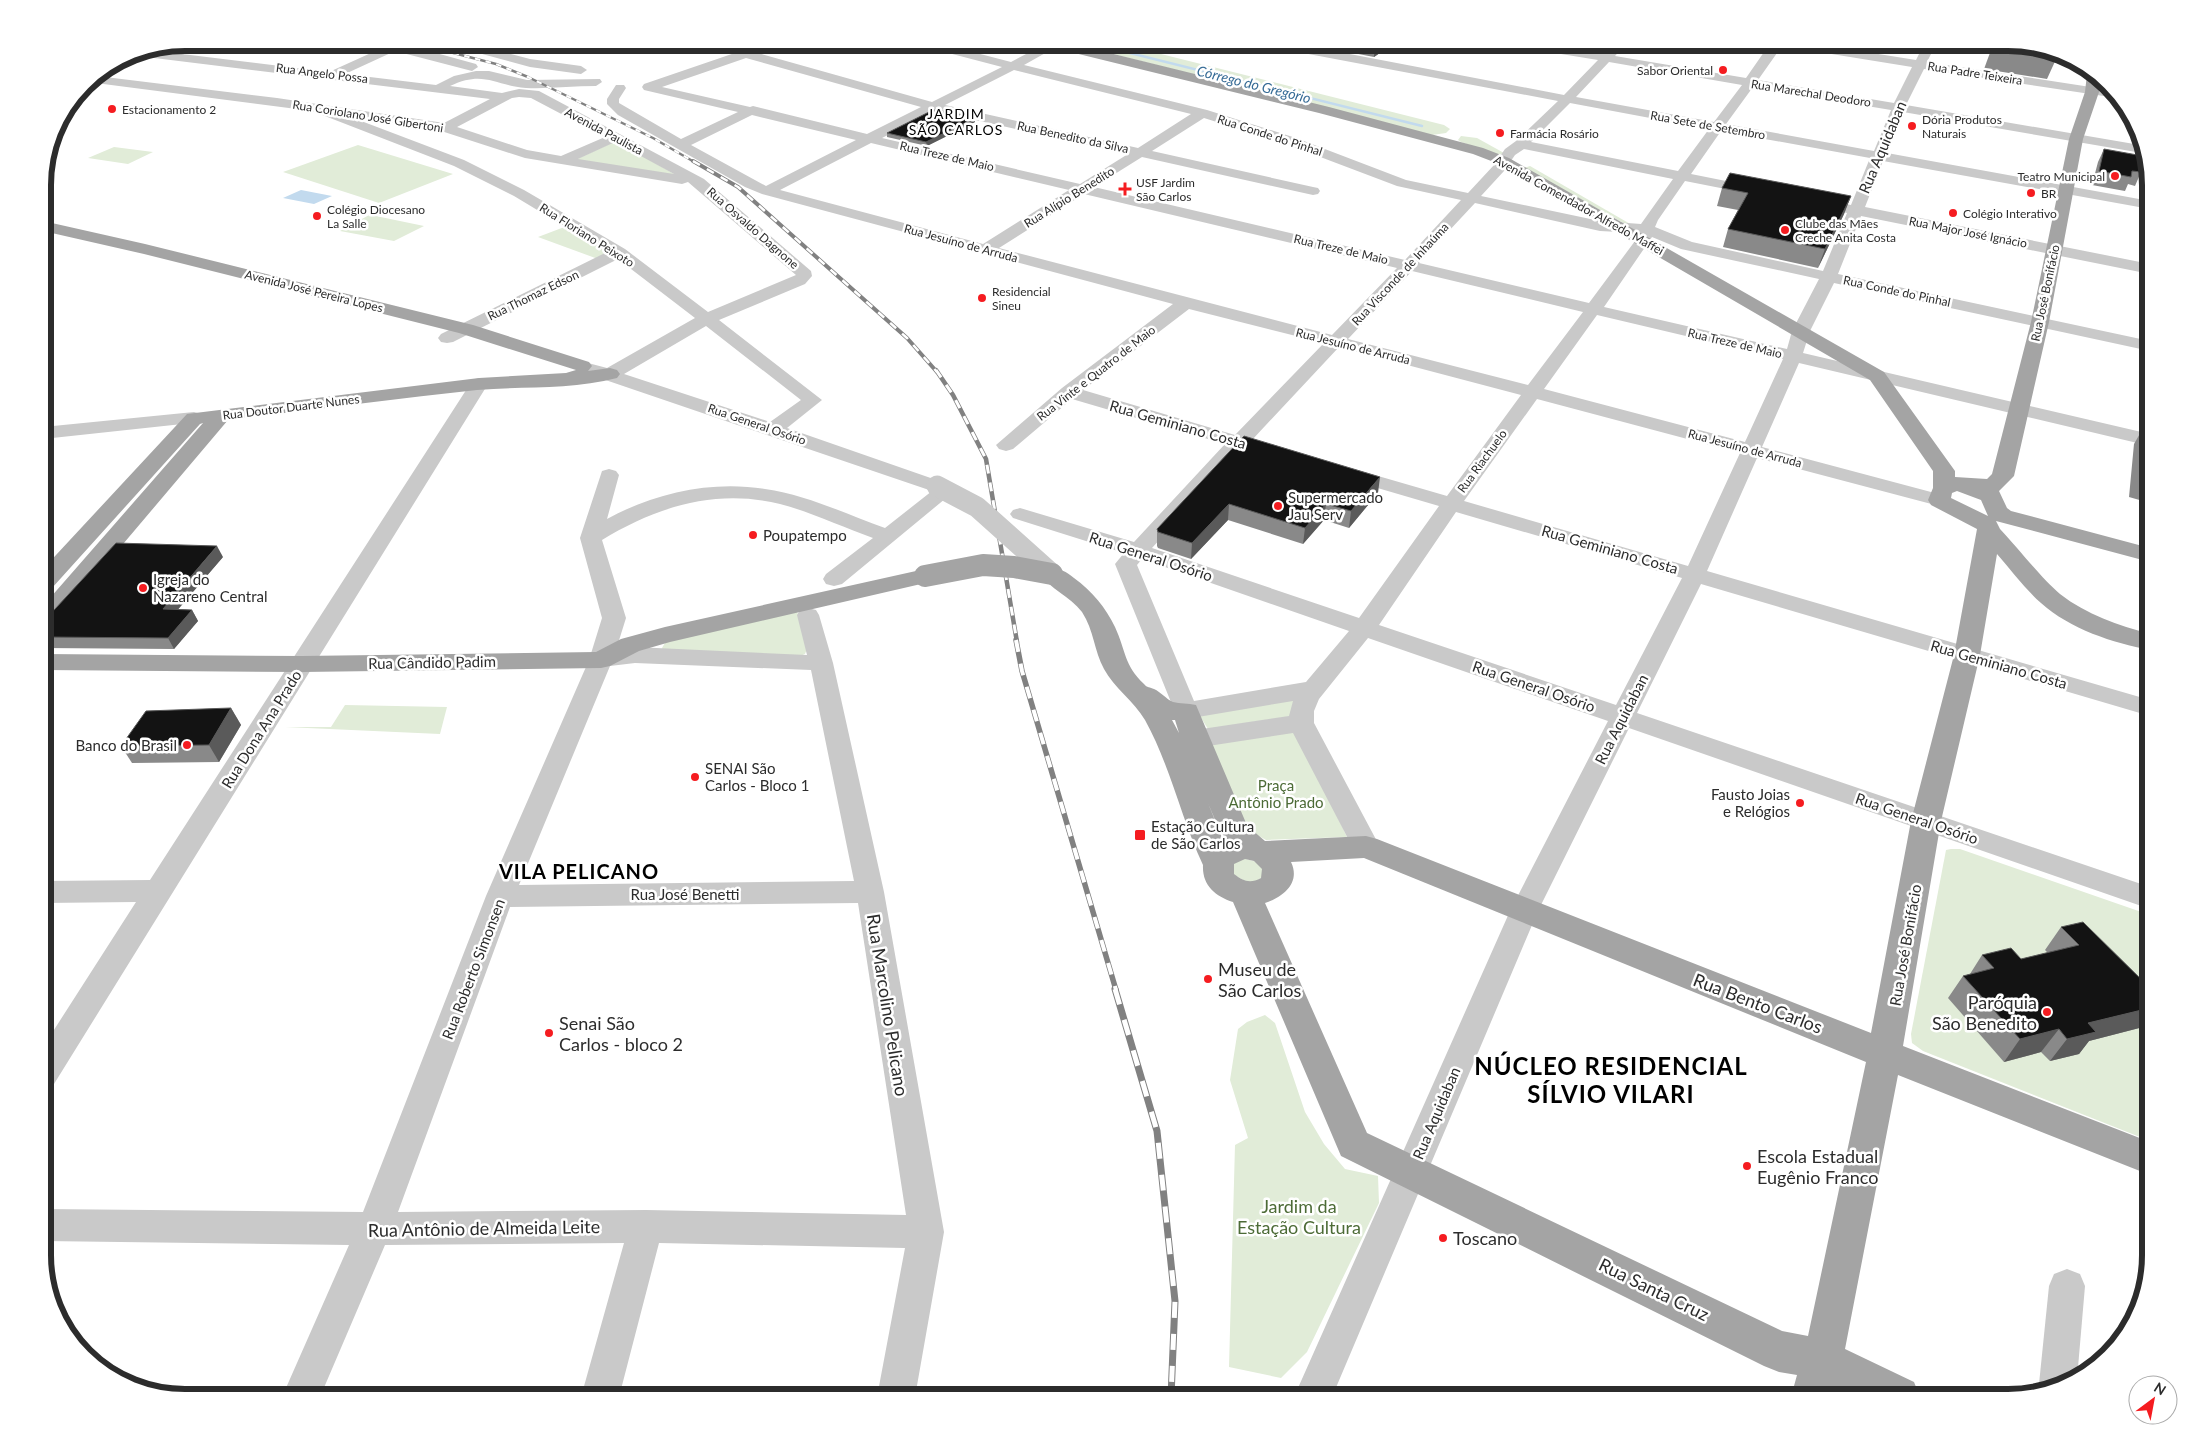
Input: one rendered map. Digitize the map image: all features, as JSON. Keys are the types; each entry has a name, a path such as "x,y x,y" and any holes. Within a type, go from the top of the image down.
{"main road":[{"path":"1086,51 1421,135 1454,137"},
{"name":"Rua José Bonifácio","path":"1942,487 1955,484 1969,487 1993,486 2003,476 2040,322 2076,138 2093,83"},
{"name":"Avenida Comendador Alfredo Maffei","path":"1644,235 1621,228 1512,153 1454,137 1453,141 1457,136 1477,136 1512,153 1540,168 1644,235 1700,273 1876,376 1942,487 1951,508 1975,517 1987,525 1989,531 2050,598 2070,612 2104,629 2142,640"},
{"name":"Avenida José Pereira Lopes","path":"52,228 575,372"},
{"name":"Avenida José Pereira Lopes","path":"52,238 137,252 466,329 575,372"},
{"name":"Rua Doutor Duarte Nunes","path":"194,418 479,384 539,381 575,372 610,374"},
{"path":"52,612 221,416"},
{"path":"52,573 194,418"},
{"path":"1969,487 1992,496 1997,512 2003,516 2142,553"},
{"name":"Rua José Bonifácio","path":"1814,1389 1829,1332 1886,1053 1926,821 1967,655 1989,531"},
{"path":"601,660 630,645 665,634 925,576 983,565 1014,567 1052,574 1073,587 1094,611 1122,676 1156,716 1174,752 1205,838 1218,864"},
{"name":"Rua Cândido Padim","path":"52,662 302,664 601,660"},
{"path":"1122,676 1163,709 1177,712 1186,711 1195,739 1234,827 1240,837 1259,851 1277,865 1278,880 1273,887 1265,892 1245,894 1235,891 1220,879 1217,872 1218,864 1228,852 1245,848 1259,851 1366,847"},
{"name":"Rua Bento Carlos","path":"1366,847 2142,1155"},
{"path":"1245,894 1354,1144 1410,1172"},
{"name":"Rua Santa Cruz","path":"1410,1172 1779,1351 1821,1359 1881,1389"}],"street":[{"path":"309,86 385,51"},
{"path":"415,51 460,63 491,76"},
{"path":"485,51 530,62 587,71 618,81"},
{"path":"675,79 755,51"},
{"name":"Rua Conde do Pinhal","path":"952,51 1202,113 1291,141 1402,183 1600,226 1621,228"},
{"path":"767,191 1040,51"},
{"name":"Rua Sete de Setembro","path":"1311,51 2142,203"},
{"path":"1333,51 1341,57"},
{"name":"Rua Marechal Deodoro","path":"1561,51 2136,148"},
{"name":"Rua Visconde de Inhaúma","path":"1137,550 1409,265 1512,153 1614,51"},
{"name":"Rua Riachuelo","path":"1314,689 1364,628 1644,235 1650,220 1681,176 1772,51"},
{"name":"Rua Padre Teixeira","path":"1829,51 1919,65 2093,83"},
{"name":"Rua Aquidaban","path":"1318,1389 1524,911 1695,574 1793,357 1801,331 1829,276 1898,108 1926,51"},
{"name":"Rua Angelo Possa","path":"157,54 333,74 505,97"},
{"name":"Rua Benedito da Silva","path":"747,54 932,106 1313,191"},
{"name":"Rua Treze de Maio","path":"436,88 460,77 491,76 504,81 526,84 675,79"},
{"name":"Rua Treze de Maio","path":"648,87 675,79"},
{"name":"Rua Treze de Maio","path":"618,81 753,110 2142,438"},
{"name":"Avenida Paulista","path":"618,81 613,104 623,112 750,184 767,191"},
{"name":"Rua Coriolano José Gibertoni","path":"100,82 277,102 445,128 525,154 699,182"},
{"name":"Avenida Paulista","path":"505,97 519,92 534,94 616,136 699,182"},
{"path":"277,102 293,94"},
{"path":"445,128 505,97"},
{"name":"Rua Floriano Peixoto","path":"317,109 442,156 519,193 620,252 813,400 773,429"},
{"path":"681,144 753,110"},
{"name":"Rua Alípio Benedito","path":"987,249 1202,113"},
{"path":"561,161 616,136"},
{"path":"442,156 484,141"},
{"path":"1512,153 1681,176 1767,193"},
{"name":"Rua Osvaldo Dagnone","path":"699,182 803,271 804,276 799,281 706,318"},
{"name":"Rua Jesuíno de Arruda","path":"767,191 1083,276 1751,449 1942,487"},
{"name":"Rua Major José Ignácio","path":"1824,204 2142,267"},
{"name":"Rua Conde do Pinhal","path":"1644,235 1687,246 2142,344"},
{"name":"Rua Thomaz Edson","path":"446,338 620,252"},
{"name":"Rua Vinte e Quatro de Maio","path":"1006,445 1070,392 1186,302"},
{"path":"610,374 706,318"},
{"name":"Rua General Osório","path":"610,374 940,487 977,507 1052,574"},
{"name":"Rua Dona Ana Prado","path":"52,1060 479,384"},
{"name":"Rua Geminiano Costa","path":"1070,392 1294,458"},
{"name":"Rua Doutor Duarte Nunes","path":"52,432 194,418"},
{"name":"Rua Geminiano Costa","path":"1331,469 2142,706"},
{"path":"591,538 609,475"},
{"path":"834,579 888,536 940,487"},
{"path":"591,538 621,520 648,508 694,496 727,493 759,494 783,498 888,536"},
{"name":"Rua General Osório","path":"1020,514 1137,550 2142,895"},
{"name":"Rua Roberto Simonsen","path":"305,1389 374,1230 500,896 601,660 614,618 591,538"},
{"path":"1137,550 1126,564 1186,711 1314,689"},
{"name":"Rua Marcolino Pelicano","path":"808,615 821,663 870,892 926,1232 898,1389"},
{"name":"Rua Cândido Padim","path":"601,660 635,655 821,663"},
{"path":"1314,689 1307,697 1301,723 1366,847"},
{"path":"1195,739 1301,723"},
{"path":"52,892 158,891"},
{"name":"Rua José Benetti","path":"500,896 870,892"},
{"name":"Rua Antônio de Almeida Leite","path":"52,1225 374,1230 646,1226 926,1232"},
{"path":"602,1389 646,1226"},
{"path":"2058,1379 2067,1286"}],"green space":[{"path":"1101,51 1149,51 1444,125 1450,129 1446,133 1432,135"},
{"path":"1461,136 1477,138 1504,153 1504,155 1498,155 1461,142 1458,140"},
{"path":"616,141 676,175 573,161"},
{"path":"358,145 453,174 379,203 283,172"},
{"path":"114,147 153,152 128,164 88,158"},
{"path":"1530,166 1632,225 1627,225 1524,168"},
{"path":"371,214 424,226 394,241 340,231"},
{"path":"567,226 605,250 605,254 598,259 538,237"},
{"path":"797,611 807,649 805,654 795,658 663,651 662,648 666,641"},
{"path":"1302,695 1292,716 1208,729 1198,713"},
{"path":"345,705 447,707 440,734 285,727 331,727"},
{"name":"Praça Antônio Prado","path":"1296,731 1347,837 1266,840 1248,830 1206,745"},
{"path":"1960,849 2142,912 2142,1138 1923,1051 1912,1043 1911,1034 1946,850"},
{"path":"1242,858 1261,863 1264,875 1256,881 1249,882 1233,874 1234,863"},
{"name":"Jardim da Estação Cultura","path":"1265,1015 1275,1023 1305,1112 1324,1144 1345,1169 1378,1176 1379,1203 1307,1352 1281,1378 1229,1367 1235,1145 1248,1138 1230,1080 1238,1029 1247,1022"}],"water":[{"path":"301,190 332,196 314,204 283,198"}],"building":[{"path":"935,109 975,118 926,142 887,133"},
{"path":"2104,149 2138,155 2141,172 2132,171 2131,177 2099,171"},
{"path":"1730,173 1851,196 1825,249 1728,229 1748,193 1722,188"},
{"name":"Supermercado Jau Serv","path":"1244,436 1380,477 1351,511 1326,504 1305,528 1229,504 1192,543 1158,532 1157,529"},
{"name":"Igreja do Nazareno Central","path":"116,543 217,546 163,609 192,610 168,638 52,637 52,612"},
{"path":"231,708 209,745 121,746 146,711"},
{"name":"Paróquia São Benedito","path":"2083,922 2142,980 2142,1010 2088,1023 2096,1032 2067,1039 2059,1029 2020,1039 1963,976 1994,968 1982,955 2011,948 2021,959 2079,945 2061,927"}],"waterway":[{"name":"Córrego do Gregório","path":"1122,51 1422,126"}],"railway":[{"path":"446,51 496,64 528,77 653,138 696,163"},
{"path":"693,161 738,187 907,338 937,372"},
{"path":"936,370 953,395 986,459 1017,642"},
{"path":"1016,640 1022,671 1116,990"},
{"path":"1115,989 1157,1131 1175,1301 1171,1389"}],"place":[{"name":"Sabor Oriental","path":"1723,70"},
{"name":"Estacionamento 2","path":"112,109"},
{"name":"Dória Produtos Naturais","path":"1912,126"},
{"name":"Farmácia Rosário","path":"1500,133"},
{"name":"Teatro Municipal","path":"2115,176"},
{"name":"USF Jardim São Carlos","path":"1125,189"},
{"name":"BR","path":"2031,193"},
{"name":"Colégio Interativo","path":"1953,213"},
{"name":"Colégio Diocesano La Salle","path":"317,216"},
{"name":"Clube das Mães Creche Anita Costa","path":"1785,230"},
{"name":"Residencial Sineu","path":"982,298"},
{"name":"Supermercado Jau Serv","path":"1278,506"},
{"name":"Poupatempo","path":"753,535"},
{"name":"Igreja do Nazareno Central","path":"143,588"},
{"name":"Banco do Brasil","path":"187,745"},
{"name":"SENAI São Carlos - Bloco 1","path":"695,777"},
{"name":"Fausto Joias e Relógios","path":"1800,803"},
{"name":"Estação Cultura de São Carlos","path":"1140,835"},
{"name":"Museu de São Carlos","path":"1208,979"},
{"name":"Paróquia São Benedito","path":"2047,1012"},
{"name":"Senai São Carlos - bloco 2","path":"549,1033"},
{"name":"Escola Estadual Eugênio Franco","path":"1747,1166"},
{"name":"Toscano","path":"1443,1238"}],"district":[{"name":"JARDIM SÃO CARLOS","path":"956,122"},
{"name":"VILA PELICANO","path":"579,871"},
{"name":"NÚCLEO RESIDENCIAL SÍLVIO VILARI","path":"1611,1079"}]}
